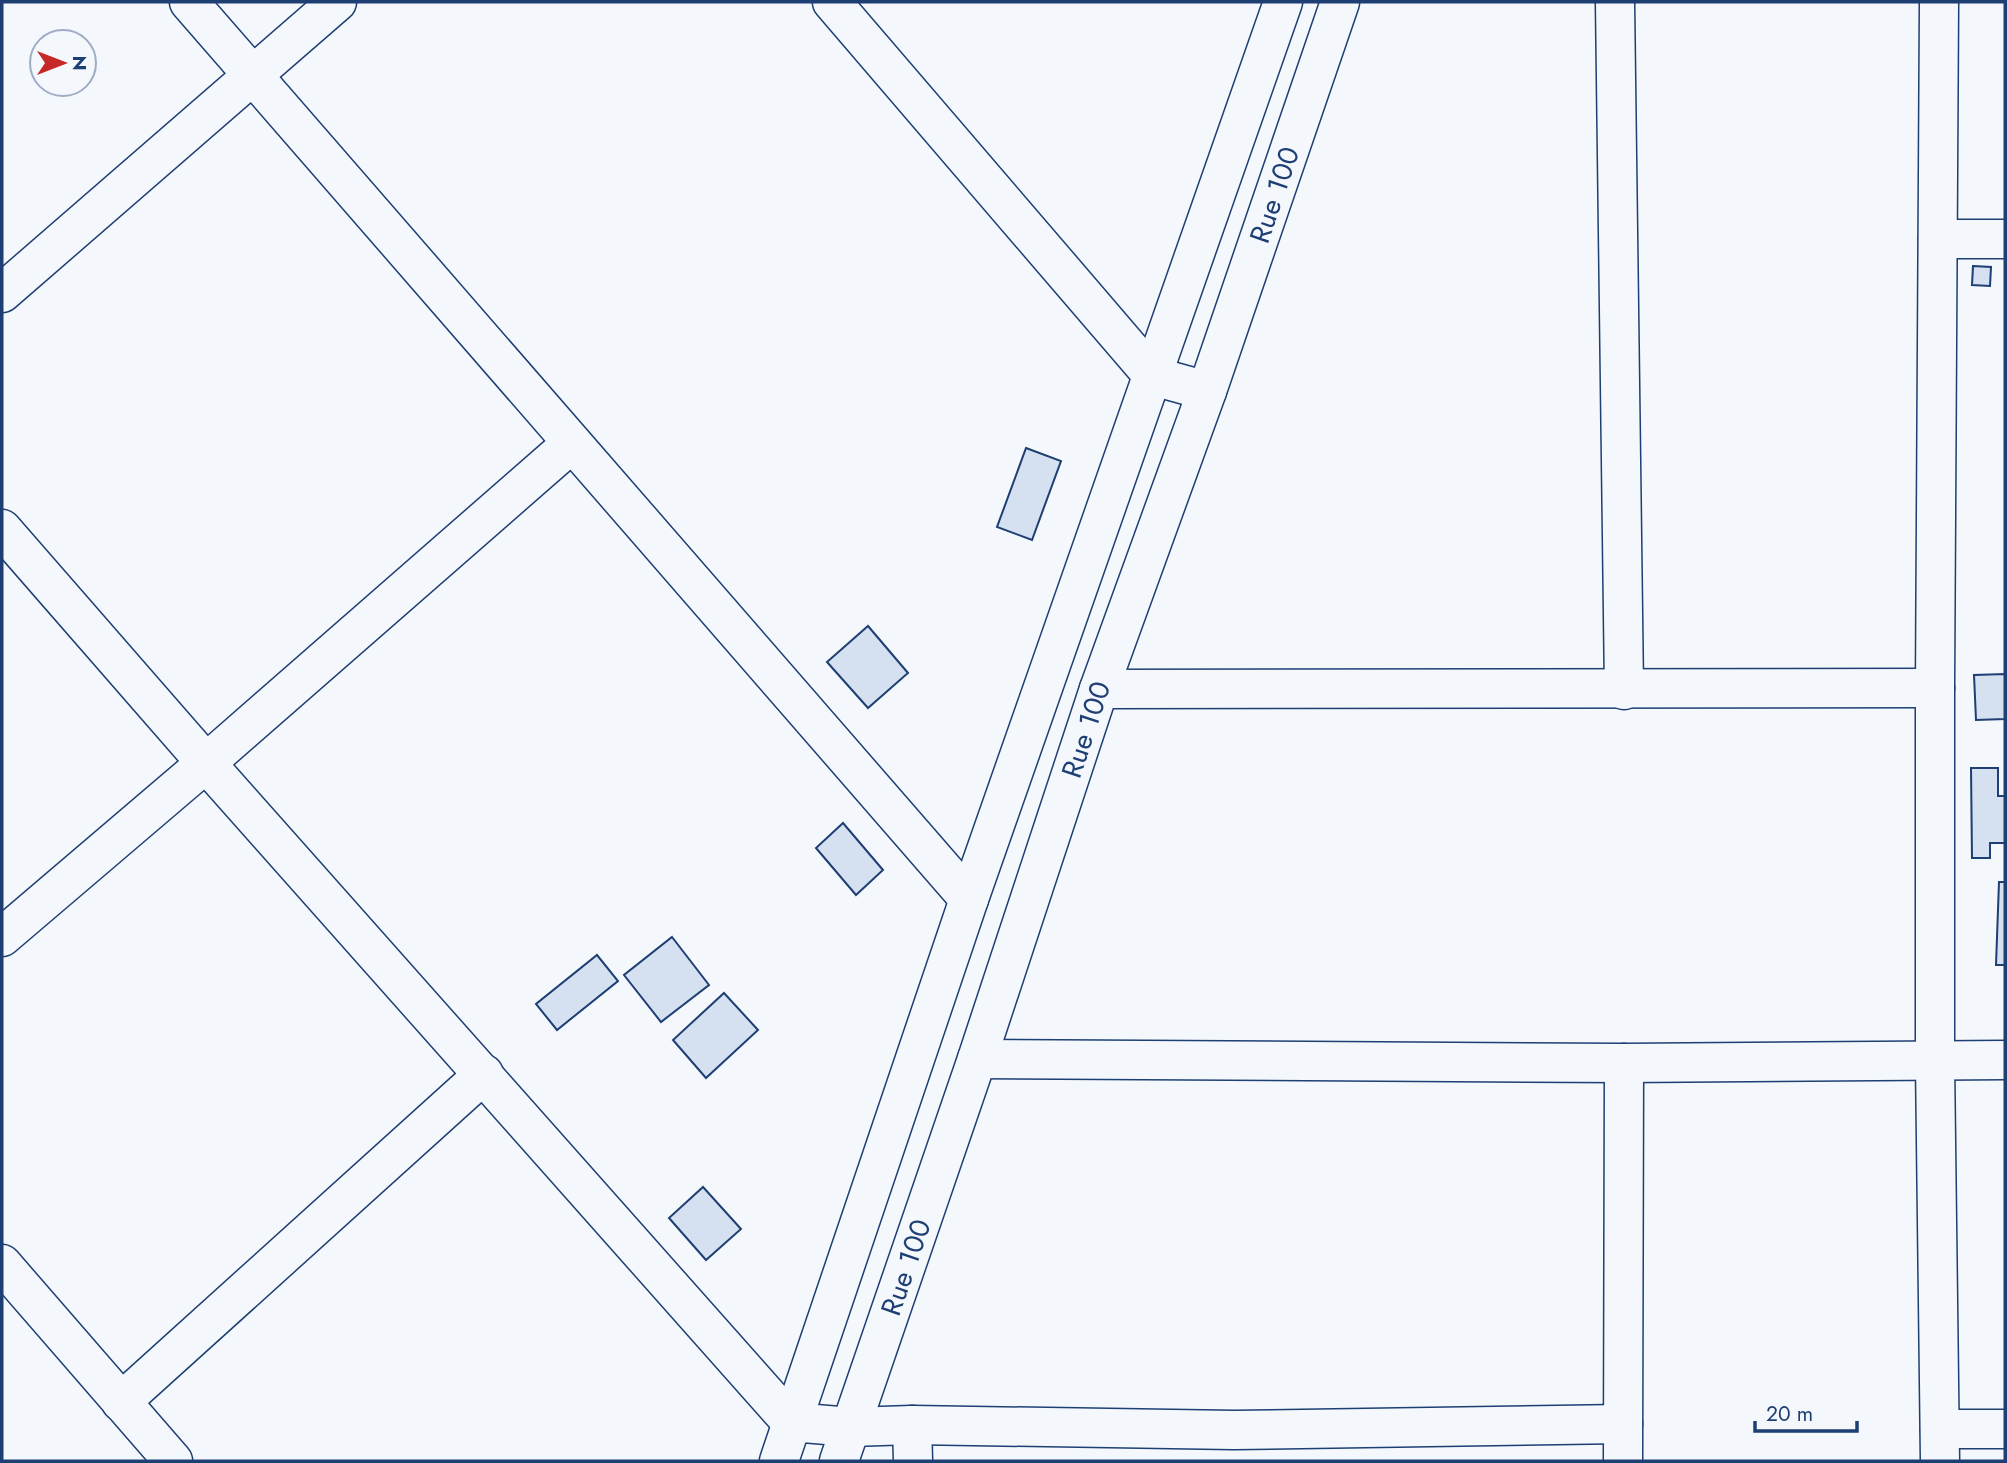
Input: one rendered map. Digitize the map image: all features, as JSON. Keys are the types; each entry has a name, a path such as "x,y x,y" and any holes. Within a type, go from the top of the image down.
{"street":[{"path":"189,2 969,899"},
{"path":"2,293 337,2"},
{"path":"832,2 1153,376 1207,391"},
{"path":"779,1461 969,899 1283,2"},
{"name":"Rue 100","path":"845,1444 1099,689 1207,391 1340,2"},
{"path":"1615,2 1623,690"},
{"path":"1939,2 1935,1061 1940,1445 2005,1429"},
{"path":"1937,239 2005,239"},
{"path":"2,937 206,763 572,443"},
{"path":"2,529 206,763 792,1422 845,1444 1234,1446 1623,1424"},
{"path":"1099,689 1935,688"},
{"path":"976,1059 1624,1063 2005,1060"},
{"path":"1623,1461 1624,1063"},
{"path":"121,1402 484,1074"},
{"path":"2,1264 173,1461"}],"building":[{"path":"1973,266 1991,267 1990,286 1972,285"},
{"path":"1026,448 1061,461 1032,540 997,527"},
{"path":"868,626 908,673 868,708 827,662"},
{"path":"2005,674 2005,719 1976,720 1974,675"},
{"path":"1971,768 1998,768 1998,796 2005,796 2005,843 1990,843 1990,858 1972,858"},
{"path":"843,823 883,870 856,895 816,848"},
{"path":"1999,882 2005,882 2005,965 1996,965"},
{"path":"672,937 709,985 661,1022 624,975"},
{"path":"597,955 618,981 557,1030 536,1004"},
{"path":"724,993 758,1030 706,1078 673,1040"},
{"path":"703,1187 741,1229 706,1260 669,1218"}]}
